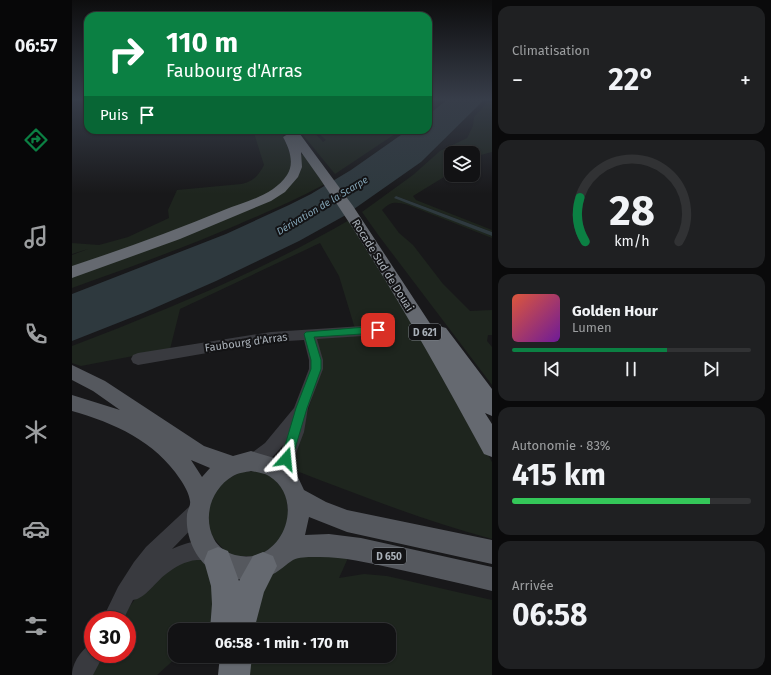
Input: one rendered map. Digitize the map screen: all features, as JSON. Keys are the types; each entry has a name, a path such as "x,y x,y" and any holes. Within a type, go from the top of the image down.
{"highway":[{"path":"72,272 206,224 279,190 291,179 297,166 295,150 288,134"},
{"name":"Rocade Sud de Douai","path":"294,134 328,176"},
{"name":"Rocade Sud de Douai","path":"298,134 402,283 492,433"},
{"name":"Rocade Sud de Douai","path":"358,218 492,446"},
{"path":"402,283 492,406"},
{"path":"213,556 223,572 226,585 225,623"},
{"path":"241,623 251,587 274,558"},
{"path":"222,675 223,663"},
{"path":"234,675 235,663"}],"main road":[{"path":"72,372 99,386 197,453 232,465"},
{"path":"72,403 118,417 141,430 175,455 185,467 196,488 199,505 198,532 213,556 232,568 243,570 274,558 292,541 298,525 299,508 294,488 286,477 274,467 255,462 241,462 232,465 213,478 207,486 199,505"},
{"name":"D 650","path":"297,498 320,511 347,521 492,552"},
{"name":"D 650","path":"274,558 293,547 309,545 343,548 393,557 492,579"}],"street":[{"name":"Faubourg d'Arras","path":"138,359 245,341 309,334 378,330"},
{"path":"286,477 286,459 301,408 316,369 316,360 309,334"},
{"path":"255,462 271,448 301,408"},
{"path":"116,611 143,566 154,553 185,525 199,505"},
{"path":"117,611 147,577 167,561 187,552 213,556"},
{"path":"80,675 87,663"}],"shaded area":[{"path":"471,130 492,130 492,152 480,155 480,146 450,146 467,138"},
{"path":"254,134 282,134 290,154 304,155 325,184 281,206 217,233 155,258 72,288 72,255 88,249 72,254 72,243 99,245 128,237 169,218 168,210 177,190 241,184 255,178 264,165"},
{"path":"302,134 316,134 323,142 326,140 319,134 395,134 335,174"},
{"path":"444,149 444,177 413,196 416,200 492,230 492,232 396,196 492,236 492,238 408,205 394,203 388,205 382,210 399,233 413,245 443,284 470,311 492,310 492,335 488,335 487,341 492,347 492,385 362,212 413,175"},
{"path":"351,219 421,332 492,462 492,539 417,516 294,470 294,455 313,394 316,337 356,332 339,276 320,243 180,309 170,349 81,366 72,363 72,346 144,318 214,288 283,256"},
{"path":"256,471 272,476 286,493 289,524 280,541 260,556 235,556 224,550 212,536 208,524 209,505 220,484 240,472"},
{"path":"318,553 348,558 339,578 364,574 387,576 492,600 492,675 249,675 248,663 396,663 396,623 250,623 255,590 282,564 300,556"},
{"path":"184,558 199,559 209,567 218,582 214,623 168,623 168,663 170,663 157,675 88,675 96,663 136,663 136,611 127,611 141,591"}],"water":[{"name":"Dérivation de la Scarpe","path":"432,130 453,130 421,162 344,216 299,241 216,281 143,313 72,341 72,294 226,234 311,194 351,170 402,134 432,134"},
{"path":"396,196 492,232 492,236 394,198"}],"route":[{"path":"286,459 297,426 301,408 314,378 316,369 316,360 309,334 378,330"}]}
